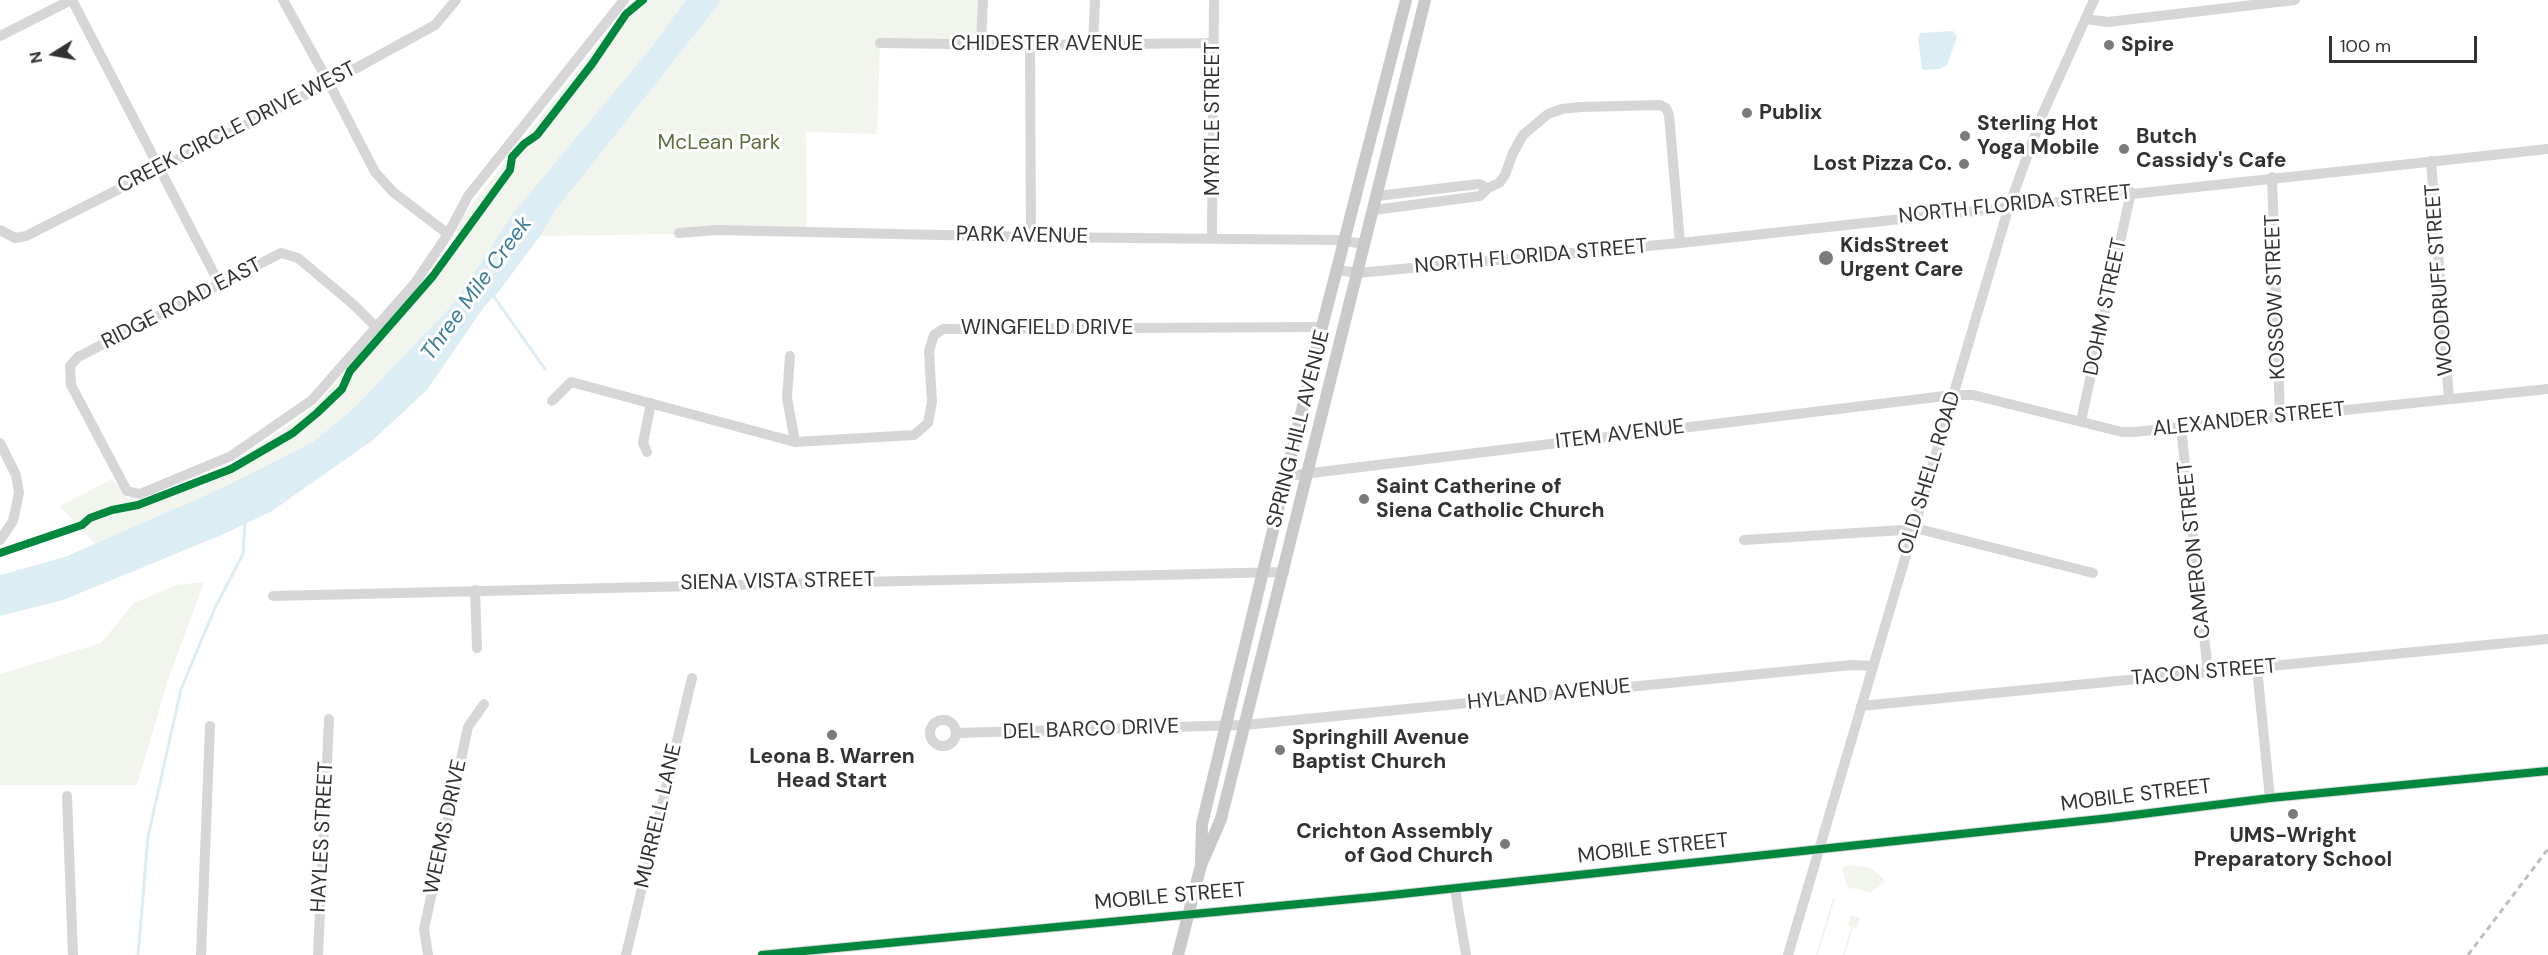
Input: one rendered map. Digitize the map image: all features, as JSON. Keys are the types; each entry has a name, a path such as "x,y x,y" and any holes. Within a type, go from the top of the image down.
{"main road":[{"name":"SPRING HILL AVENUE","path":"1201,865 1202,824 1225,726 1322,327 1406,0"},
{"name":"SPRING HILL AVENUE","path":"1178,955 1201,865 1219,828 1425,0"}],"street":[{"path":"0,36 71,0 220,285"},
{"path":"283,0 329,82 375,172 393,192 448,234"},
{"name":"CREEK CIRCLE DRIVE WEST","path":"4,232 15,238 26,236 329,82 435,25 445,5 456,0"},
{"path":"376,327 415,283 448,234 468,196 624,0"},
{"path":"981,44 983,0"},
{"path":"1093,45 1095,0"},
{"name":"MYRTLE STREET","path":"1212,238 1214,0"},
{"name":"OLD SHELL ROAD","path":"1788,955 2009,206 2043,113 2094,0"},
{"path":"2086,19 2108,21 2295,0"},
{"name":"CHIDESTER AVENUE","path":"880,43 1213,44"},
{"path":"1030,45 1031,237"},
{"path":"1374,210 1480,196 1488,188 1499,183 1505,175 1522,135 1548,114 1562,109 1580,107 1660,105 1666,108 1669,115 1680,243"},
{"name":"NORTH FLORIDA STREET","path":"1338,270 1358,273 1680,243 2131,192 2548,149"},
{"name":"WOODRUFF STREET","path":"2431,161 2449,399"},
{"name":"KOSSOW STREET","path":"2272,177 2280,417"},
{"path":"1377,196 1479,184 1488,188"},
{"name":"DOHM STREET","path":"2081,421 2131,192"},
{"name":"PARK AVENUE","path":"679,233 717,230 1031,237 1346,240 1365,244"},
{"name":"RIDGE ROAD EAST","path":"281,253 298,258 376,327 312,400 231,456 140,494 127,491 71,385 70,366 78,357 220,285 281,253"},
{"name":"WINGFIELD DRIVE","path":"552,400 571,382 795,442 914,435 928,423 932,402 929,351 934,335 943,329 1322,327"},
{"path":"790,356 787,398 795,442"},
{"name":"ALEXANDER STREET","path":"1953,395 1973,395 2122,432 2181,428 2548,389"},
{"name":"ITEM AVENUE","path":"1287,476 1953,395"},
{"path":"647,452 643,443 651,403"},
{"name":"CAMERON STREET","path":"2181,428 2208,672"},
{"path":"0,442 16,475 19,493 13,521 0,540"},
{"path":"1744,540 1913,528 2092,573"},
{"name":"SIENA VISTA STREET","path":"273,596 1284,572"},
{"path":"476,590 477,648"},
{"name":"TACON STREET","path":"1861,706 2548,639"},
{"name":"HYLAND AVENUE","path":"1225,726 1841,666 1872,666"},
{"path":"2257,668 2270,798"},
{"name":"MURRELL LANE","path":"626,955 692,678"},
{"name":"WEEMS DRIVE","path":"428,955 424,929 468,727 484,704"},
{"name":"HAYLES STREET","path":"318,955 329,719"},
{"path":"201,955 210,726"},
{"name":"DEL BARCO DRIVE","path":"956,733 1225,726"},
{"name":"MOBILE STREET","path":"762,955 1455,889 2270,798 2548,771"},
{"path":"67,796 73,955"},
{"path":"1455,889 1466,955"}],"green space":[{"path":"633,0 686,0 649,50 514,212 454,303 354,408 313,442 222,488 95,544 60,506 112,479 128,498 139,503 235,462 314,407 447,256 458,238 456,225"},
{"name":"McLean Park","path":"722,0 983,0 981,44 880,43 877,134 806,132 807,232 540,236 555,211"},
{"path":"204,582 168,680 137,785 0,785 0,674 101,643 134,603 177,585"},
{"path":"1853,865 1871,868 1886,881 1870,893 1848,888 1842,867"},
{"path":"1833,898 1835,898 1818,955 1816,955"},
{"path":"1851,915 1860,918 1857,928 1853,927 1845,955 1843,955 1851,927 1848,925"}],"water":[{"name":"Three Mile Creek","path":"686,0 722,0 555,211 540,236 500,290 484,307 427,390 373,440 272,511 224,534 63,600 0,616 0,575 65,557 222,488 313,442 354,408 454,303 514,212 649,50"},
{"path":"1953,31 1957,37 1947,65 1940,69 1924,70 1918,39 1920,33"}],"waterway":[{"name":"Three Mile Creek","path":"492,294 545,369"},
{"path":"138,955 148,837 181,689 215,608 243,554 245,521"}],"railway":[{"path":"2468,955 2548,849"}],"cycle path":[{"path":"0,553 82,525 90,518 112,510 138,505 231,469 293,433 317,413 342,389 350,371 433,276 510,170 512,157 524,144 537,135 592,64 626,14 643,0"},
{"path":"762,955 1373,897 2110,818 2270,798 2548,771"}],"place":[{"name":"Spire","path":"2109,45"},
{"name":"Publix","path":"1747,113"},
{"name":"Sterling Hot Yoga Mobile","path":"1965,136"},
{"name":"Butch Cassidy's Cafe","path":"2124,149"},
{"name":"Lost Pizza Co.","path":"1964,164"},
{"name":"KidsStreet Urgent Care","path":"1826,258"},
{"name":"Saint Catherine of Siena Catholic Church","path":"1364,499"},
{"name":"Leona B. Warren Head Start","path":"832,735"},
{"name":"Springhill Avenue Baptist Church","path":"1280,750"},
{"name":"UMS-Wright Preparatory School","path":"2293,814"},
{"name":"Crichton Assembly of God Church","path":"1505,844"}]}
